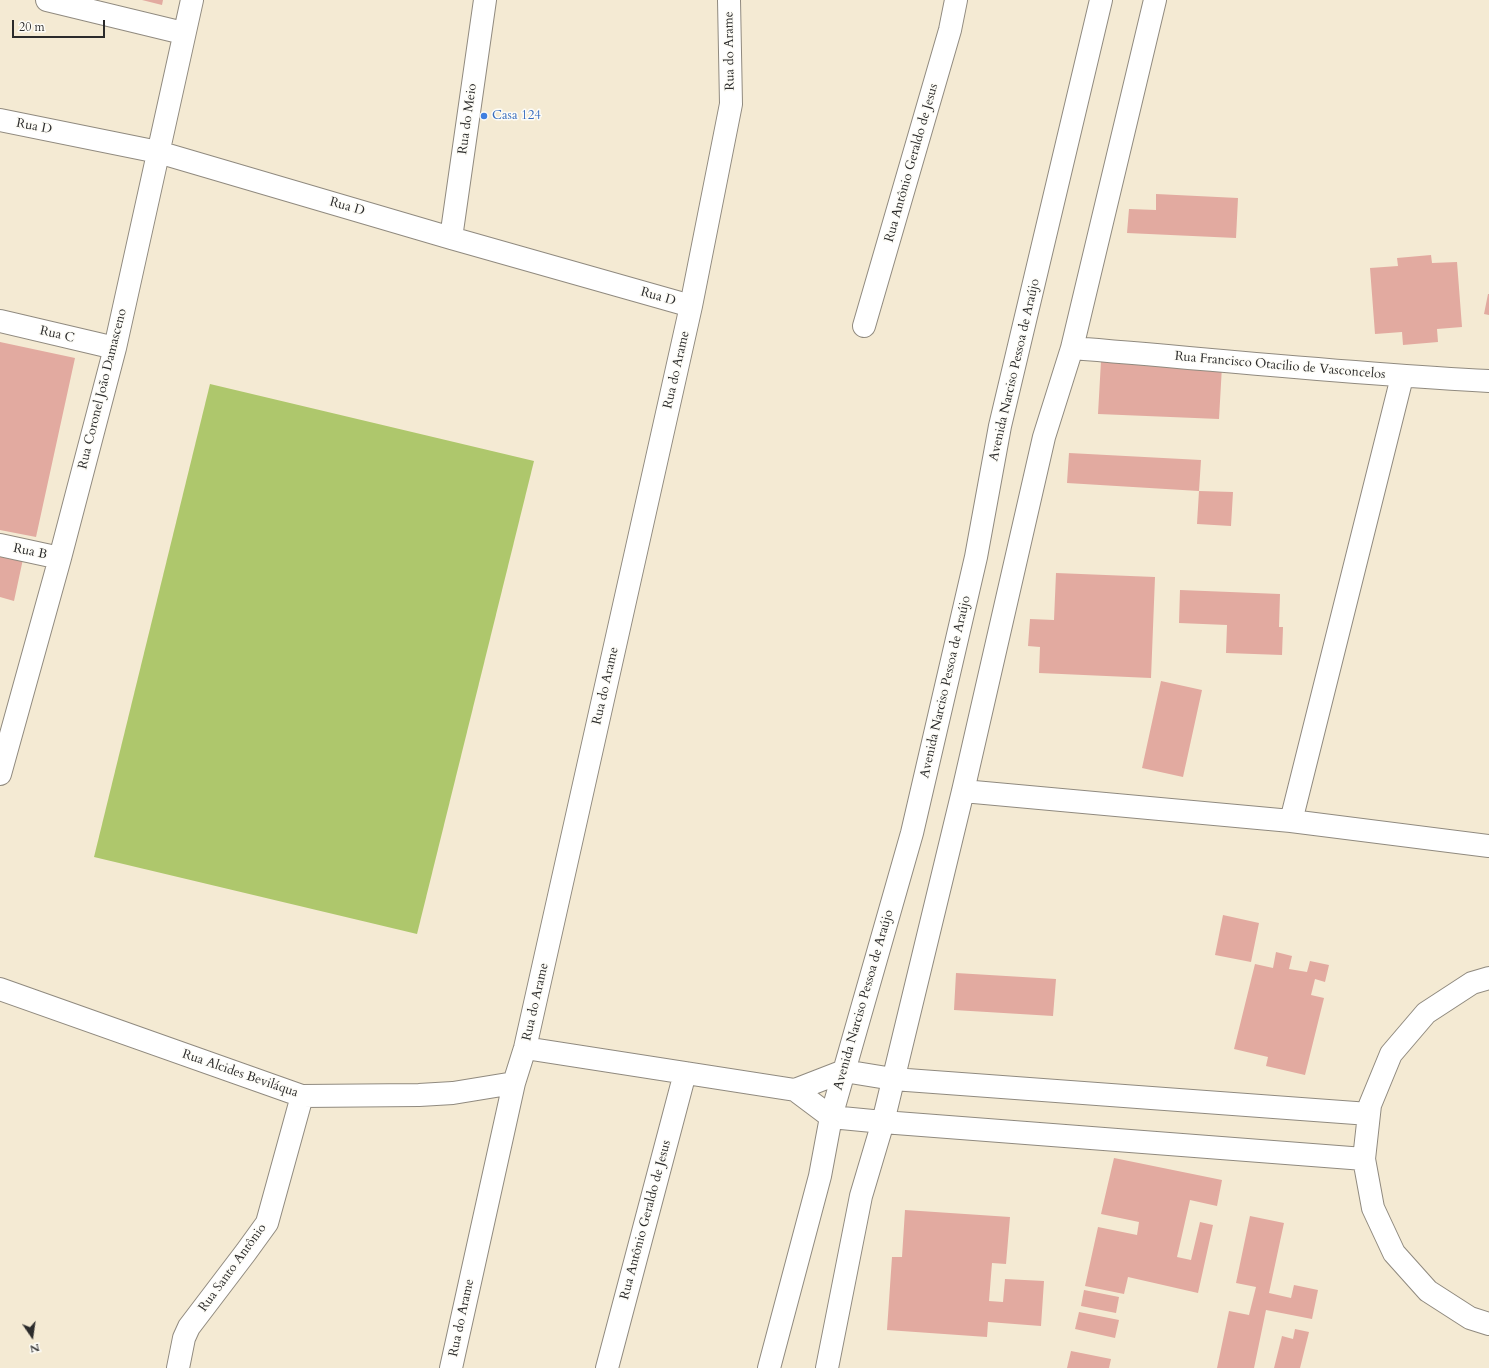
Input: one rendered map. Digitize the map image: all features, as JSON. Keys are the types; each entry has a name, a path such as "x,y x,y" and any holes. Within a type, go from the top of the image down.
{"street":[{"path":"47,0 184,33"},
{"name":"Rua Coronel João Damasceno","path":"0,774 60,558 114,348 192,0"},
{"name":"Rua do Meio","path":"451,238 485,0"},
{"name":"Rua do Arame","path":"451,1368 514,1083 526,1048 691,306 731,104 729,0"},
{"name":"Rua Antônio Geraldo de Jesus","path":"864,326 950,30 956,0"},
{"name":"Avenida Narciso Pessoa de Araújo","path":"768,1368 820,1176 831,1117 912,833 976,557 1000,426 1101,0"},
{"path":"827,1368 861,1196 893,1079 1044,437 1072,348 1155,0"},
{"name":"Rua D","path":"0,120 158,152 451,238 691,306"},
{"name":"Rua C","path":"0,321 114,348"},
{"name":"Rua Francisco Otacilio de Vasconcelos","path":"1072,348 1220,359 1402,377 1489,381"},
{"path":"1291,821 1402,377"},
{"name":"Rua B","path":"0,546 60,558"},
{"path":"962,790 1291,821 1489,846"},
{"path":"1489,978 1472,983 1426,1013 1391,1054 1370,1105 1364,1159 1373,1208 1394,1253 1428,1291 1470,1318 1489,1324"},
{"name":"Rua Alcides Beviláqua","path":"0,989 302,1096 419,1095 453,1093 514,1083"},
{"path":"526,1048 795,1090 831,1117 1364,1159"},
{"path":"795,1090 844,1071 893,1079 1368,1114"},
{"name":"Rua Antônio Geraldo de Jesus","path":"607,1368 685,1073"},
{"name":"Rua Santo Antônio","path":"178,1368 184,1338 189,1327 267,1223 302,1096"}],"green space":[{"path":"210,384 534,461 417,934 94,857"}],"building":[{"path":"142,0 163,0 162,5"},
{"path":"1156,194 1238,198 1236,238 1127,233 1129,209 1156,210"},
{"path":"1431,255 1432,263 1457,262 1462,327 1437,329 1438,342 1403,345 1402,332 1375,334 1370,268 1398,266 1397,258"},
{"path":"1489,294 1489,315 1484,314"},
{"path":"0,342 75,358 36,537 0,530"},
{"path":"1101,361 1222,366 1219,419 1098,414"},
{"path":"1069,453 1201,460 1199,491 1067,483"},
{"path":"1199,491 1233,492 1231,526 1197,524"},
{"path":"0,554 23,559 14,601 0,597"},
{"path":"1056,573 1155,577 1151,678 1039,673 1040,647 1028,646 1030,619 1054,620"},
{"path":"1180,590 1280,594 1279,627 1283,627 1282,655 1226,653 1227,625 1179,623"},
{"path":"1161,681 1202,690 1183,777 1142,768"},
{"path":"1223,915 1259,923 1251,962 1215,955"},
{"path":"1276,952 1292,956 1289,969 1307,972 1310,961 1329,965 1325,982 1315,979 1311,995 1324,998 1305,1075 1266,1066 1268,1057 1234,1049 1255,964 1273,968"},
{"path":"956,973 1056,979 1053,1016 954,1010"},
{"path":"1114,1158 1222,1180 1217,1206 1190,1200 1177,1257 1191,1260 1200,1222 1213,1225 1198,1293 1128,1277 1124,1294 1085,1286 1098,1227 1137,1235 1139,1222 1101,1214"},
{"path":"905,1210 1010,1217 1006,1264 992,1263 989,1301 1003,1302 1005,1279 1044,1281 1041,1326 988,1322 987,1337 887,1330 892,1257 902,1257"},
{"path":"1250,1216 1284,1223 1269,1293 1291,1298 1294,1285 1318,1290 1312,1319 1266,1310 1254,1368 1217,1368 1229,1311 1249,1315 1256,1287 1236,1283"},
{"path":"1084,1290 1119,1297 1116,1313 1081,1306"},
{"path":"1079,1312 1119,1320 1115,1338 1075,1329"},
{"path":"1295,1329 1309,1332 1300,1368 1274,1368 1282,1336 1293,1339"},
{"path":"1071,1351 1111,1359 1109,1368 1067,1368"}],"place":[{"name":"Casa 124","path":"484,116"}]}
